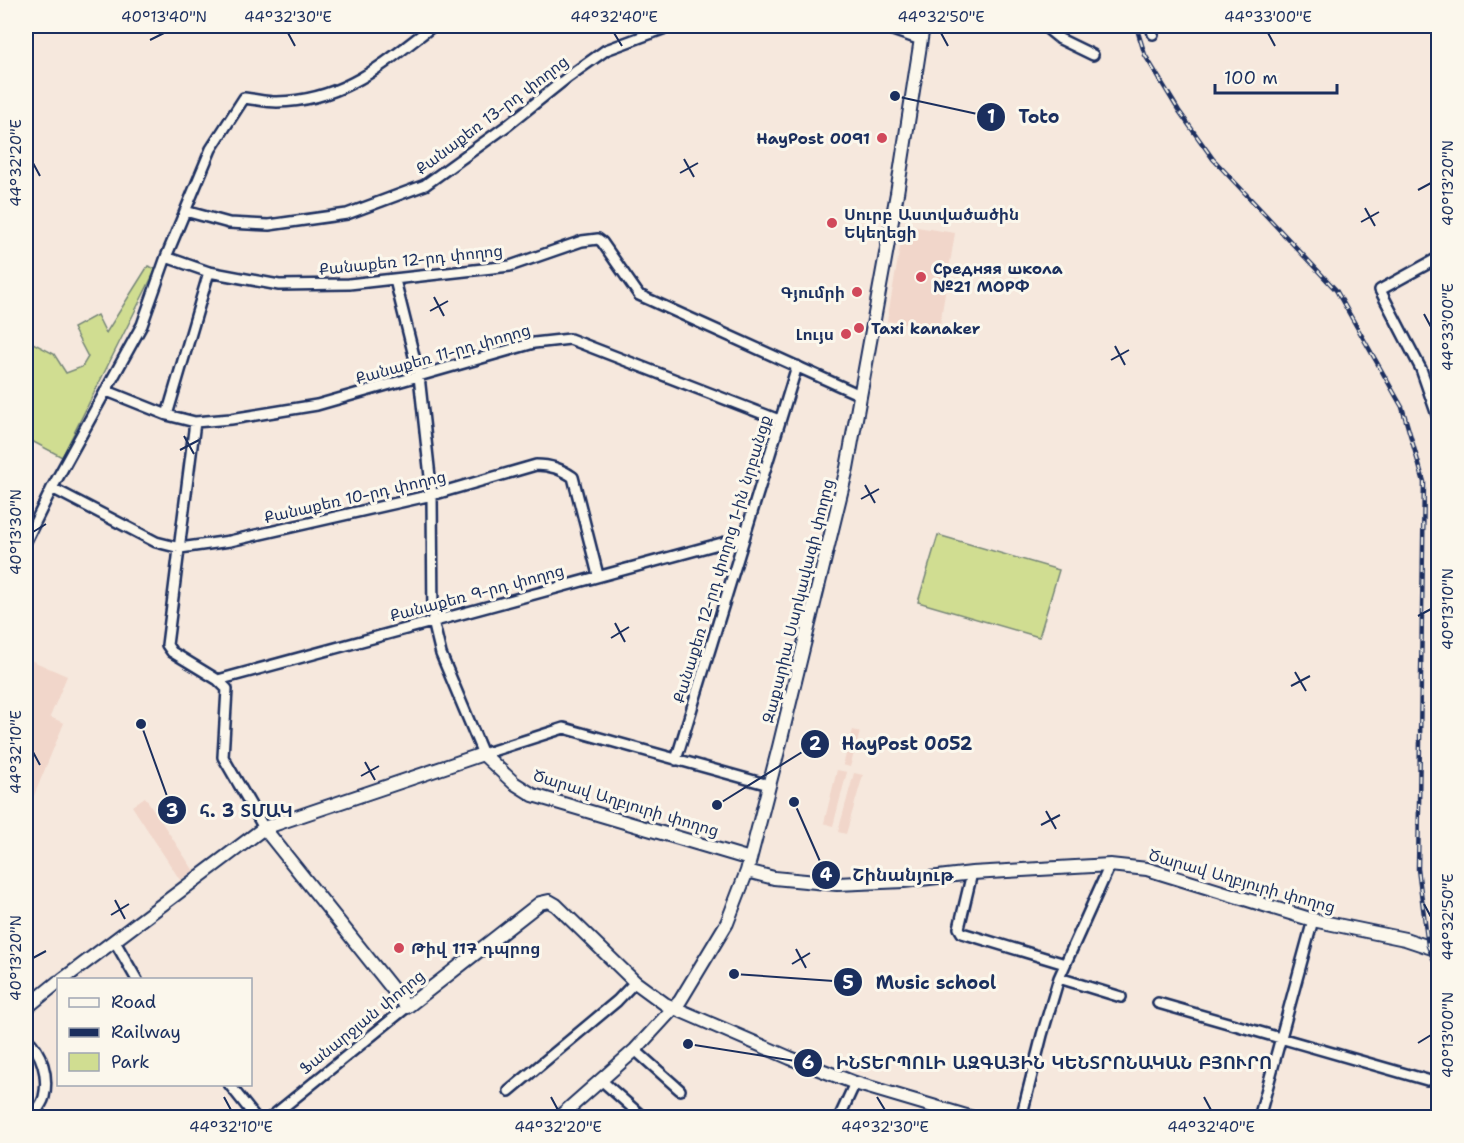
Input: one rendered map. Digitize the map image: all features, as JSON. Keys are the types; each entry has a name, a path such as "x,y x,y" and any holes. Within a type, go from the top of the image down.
{"main road":[{"name":"Զաքարիա Սարկավագի փողոց","path":"558,1118 635,1050 674,1009 696,978 727,923 748,865 848,468 893,216 923,26"},
{"path":"65,978 264,828 483,754"},
{"name":"Ծարավ Աղբյուրի փողոց","path":"483,754 514,783 533,795 748,865 774,878 837,884 1110,865 1148,869 1313,920 1405,939 1438,950"},
{"path":"264,828 407,1007"},
{"name":"Ֆանարջյան փողոց","path":"407,1007 549,901 556,905 636,982 674,1009 789,1058 855,1083 973,1118"},
{"path":"26,1008 57,983"}],"street":[{"path":"26,541 52,488 142,325 166,258 211,149 244,98 275,102 308,99 339,90 372,72 433,26"},
{"name":"Քանաքեռ 13-րդ փողոց","path":"185,211 229,223 269,225 346,214 426,185 606,50 671,26"},
{"path":"881,26 921,39"},
{"path":"1044,26 1060,39 1093,55"},
{"name":"Քանաքեռ 12-րդ փողոց","path":"166,258 208,272 279,285 349,284 510,266 582,241 598,239 639,295 860,395"},
{"path":"1438,258 1380,290 1421,369 1438,418"},
{"path":"167,415 208,272"},
{"path":"395,280 419,376 432,495 433,621 441,654 483,754 564,728 769,785"},
{"name":"Քանաքեռ 11-րդ փողոց","path":"107,391 167,415 195,422 231,420 317,405 534,343 570,339 779,420"},
{"name":"Քանաքեռ 12-րդ փողոց 1-ին նրբանցք","path":"676,760 797,366"},
{"path":"195,422 167,645 172,652 225,686 228,692 223,754 225,762 264,828"},
{"name":"Քանաքեռ 10-րդ փողոց","path":"52,488 156,542 180,548 230,542 432,495 536,465 548,465 573,477 598,575"},
{"name":"Քանաքեռ 9-րդ փողոց","path":"218,680 744,537"},
{"path":"1021,1118 1059,978 1110,865"},
{"path":"972,873 959,928 962,933 1065,964"},
{"path":"1259,1118 1313,920"},
{"path":"114,940 136,978"},
{"path":"1059,978 1121,997"},
{"path":"509,1090 617,1001 636,982"},
{"path":"1158,1003 1427,1080"},
{"name":"Ֆանարջյան փողոց","path":"270,1118 407,1007"},
{"path":"26,1038 41,1060 46,1082 44,1097 31,1118"},
{"path":"635,1050 680,1090"},
{"path":"601,1080 644,1118"},
{"path":"839,1118 855,1083"},
{"path":"231,1086 256,1118"}],"shaded area":[{"name":"Средняя школа №21 МОРФ","path":"904,225 955,233 939,330 887,321"},
{"path":"26,658 67,676 50,717 64,723 26,815"},
{"path":"853,730 860,732 850,767 843,765"},
{"path":"837,770 847,772 833,826 824,823"},
{"path":"854,773 863,775 846,834 838,832"},
{"path":"145,797 194,871 180,880 132,806"}],"green space":[{"path":"148,266 156,269 62,457 26,438 26,350 31,351 33,343 54,354 66,373 82,367 88,357 73,328 97,315 106,333"},
{"path":"938,535 1059,570 1039,637 918,602"}],"railway":[{"path":"1136,26 1145,55 1179,111 1213,159 1336,290 1402,407 1424,482 1418,869 1428,946 1438,971"}],"place":[{"name":"Toto","path":"895,96"},
{"name":"HayPost 0091","path":"882,138"},
{"name":"Սուրբ Աստվածածին Եկեղեցի","path":"832,223"},
{"name":"Средняя школа №21 МОРФ","path":"921,277"},
{"name":"Գյումրի","path":"857,292"},
{"name":"Taxi kanaker","path":"859,328"},
{"name":"Լույս","path":"846,334"},
{"name":"հ. 3 ՏՄԱԿ","path":"141,724"},
{"name":"Շինանյութ","path":"794,802"},
{"name":"HayPost 0052","path":"717,805"},
{"name":"Թիվ 117 դպրոց","path":"399,948"},
{"name":"Music school","path":"734,974"},
{"name":"ԻՆՏԵՐՊՈԼԻ ԱԶԳԱՅԻՆ ԿԵՆՏՐՈՆԱԿԱՆ ԲՅՈՒՐՈ","path":"688,1044"}]}
